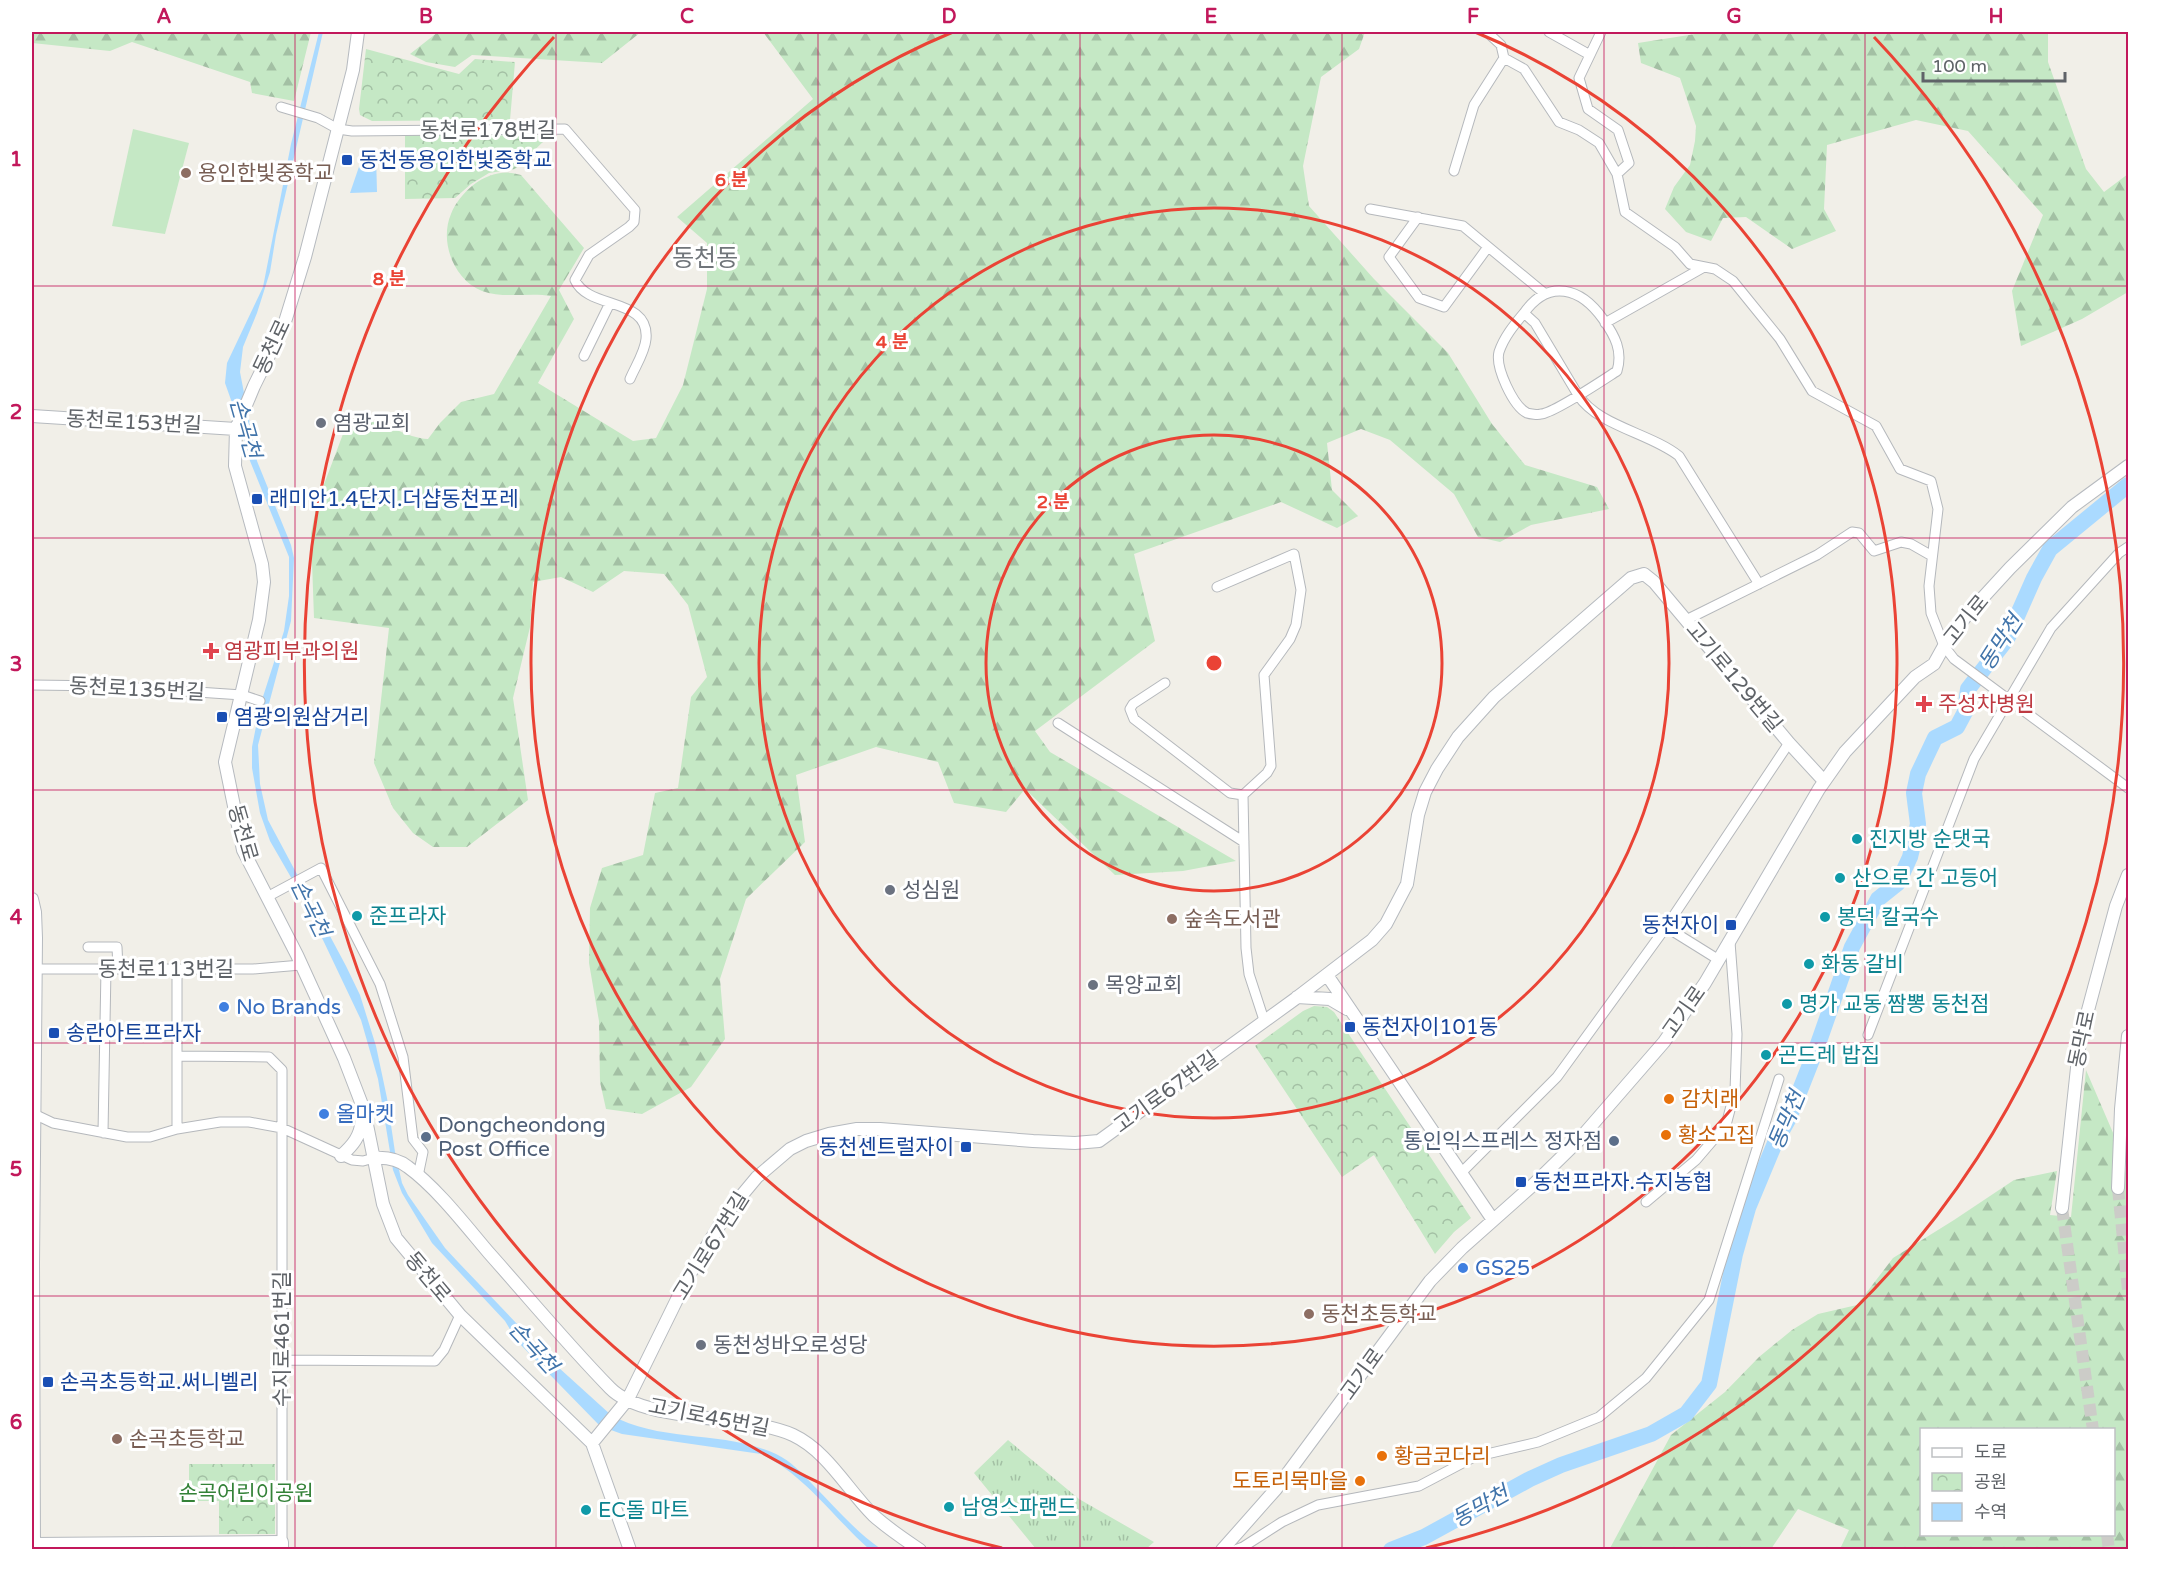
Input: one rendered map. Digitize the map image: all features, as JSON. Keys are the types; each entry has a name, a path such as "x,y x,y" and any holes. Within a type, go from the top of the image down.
{"street":[{"name":"동천로","path":"358,32 353,70 305,257 284,325 236,429 235,466 262,564 264,582 259,620 225,762 243,850 301,965 344,1058 364,1110 383,1204 396,1238 460,1315 595,1439 630,1550"},
{"path":"1454,171 1474,105 1504,58 1501,45 1488,32"},
{"path":"1549,32 1590,55"},
{"path":"1601,32 1579,78 1588,109 1618,130 1629,163 1617,174"},
{"path":"1504,58 1524,69 1559,122 1579,130 1599,143 1617,174 1625,212 1675,247 1690,264 1715,269 1733,280 1780,339 1812,391 1876,426 1900,469 1931,481 1938,509 1929,586 1931,613 1944,646 1954,659 2128,788"},
{"name":"동천로178번길","path":"281,107 318,118 338,129 352,131 565,129 636,210 634,222 630,227 589,255 575,280 581,291 636,314 640,318 645,329 645,345 630,379"},
{"path":"1370,209 1463,226 1544,293"},
{"path":"1418,217 1389,257 1419,298 1444,307 1488,247"},
{"path":"1605,323 1704,267"},
{"path":"1566,291 1582,296 1605,323 1620,351 1617,371 1541,414 1527,413 1518,404 1500,372 1498,354 1505,338 1524,313 1536,298 1544,293 1566,291"},
{"path":"584,356 610,303"},
{"path":"1524,313 1534,324 1584,404 1602,416 1666,446 1679,456 1759,584"},
{"name":"동천로153번길","path":"32,416 236,429"},
{"name":"고기로","path":"1229,1549 1307,1449 1430,1281 1462,1248 1563,1156 1623,1092 1678,1023 1730,942 1824,782 1845,752 1915,678 1934,664 1966,616 2010,568 2072,507 2128,466"},
{"path":"1686,620 1817,555 1852,532 1859,533 1874,551 1901,542 1911,544 1932,556"},
{"path":"1868,1035 1974,759 2051,628 2128,546"},
{"path":"1165,682 1132,704 1130,709 1134,719 1230,794 1243,795 1267,773 1271,766 1264,675 1290,639 1296,625 1301,590 1294,554 1217,586"},
{"name":"고기로129번길","path":"1644,574 1654,582 1824,782"},
{"name":"고기로67번길","path":"595,1439 628,1399 688,1277 727,1213 757,1177 790,1149 829,1134 880,1128 1033,1141 1075,1143 1099,1141 1298,997 1372,940 1386,924 1407,884 1418,816 1425,792 1458,737 1494,697 1631,578 1644,574"},
{"name":"동천로135번길","path":"32,685 108,686 242,695 260,701"},
{"path":"1058,723 1244,842"},
{"path":"1462,1172 1557,1077 1666,927 1789,743"},
{"path":"1243,795 1248,964 1264,1020"},
{"path":"33,1114 53,1124 127,1137 150,1137 177,1129 220,1122 249,1122 282,1128 341,1156 363,1161 374,1158 392,1159 414,1172 423,1152 413,1139 403,1057 397,1036 380,984 321,868 267,897"},
{"name":"동막로","path":"2062,1208 2074,1079 2080,1040 2116,906 2128,875"},
{"path":"32,899 35,912 32,1264 34,1547 282,1546"},
{"path":"1666,927 1719,960"},
{"path":"1646,1202 1696,1160 1726,1125 1735,1091 1736,1045 1730,942"},
{"path":"88,947 117,947 118,969"},
{"name":"동천로113번길","path":"34,969 253,969 301,965"},
{"path":"103,1133 106,969"},
{"path":"177,969 177,1129"},
{"path":"1327,975 1493,1220"},
{"path":"1298,997 1330,999 1352,1012"},
{"path":"2118,1188 2121,1109 2128,1036"},
{"name":"수지로461번길","path":"178,1056 269,1057 282,1070 282,1546"},
{"path":"1229,1549 1244,1546 1282,1522 1318,1505 1419,1486 1474,1457 1538,1442 1599,1417 1646,1378 1709,1300 1779,1079"},
{"path":"341,1156 360,1133 364,1110"},
{"name":"고기로45번길","path":"414,1172 457,1215 545,1318 613,1391 657,1410 762,1426 794,1436 809,1444 874,1516 920,1550"},
{"path":"282,1360 435,1361 444,1350 460,1315"}],"green space":[{"path":"32,32 311,32 294,101 252,93 250,82 132,42 110,51 32,43"},
{"path":"438,32 641,32 602,63 472,55 455,67 426,62 410,54"},
{"path":"763,32 1365,32 1359,49 1321,77 1303,166 1309,206 1374,279 1448,353 1492,424 1525,465 1597,487 1609,509 1531,525 1500,542 1478,537 1454,494 1390,440 1361,429 1327,443 1332,490 1358,516 1337,528 1281,502 1134,554 1155,641 1035,731 1050,752 1236,861 1183,871 1115,875 1025,789 1006,812 954,803 938,762 876,747 796,775 805,842 746,899 720,979 725,1039 691,1087 642,1114 606,1109 600,1082 599,1021 589,963 590,908 602,868 643,855 655,793 678,788 691,697 707,677 688,605 664,574 624,571 593,592 561,577 533,582 530,627 513,698 528,800 467,847 433,847 413,833 393,808 374,763 389,628 314,618 311,534 317,503 346,426 356,422 376,422 428,439 461,402 494,394 551,296 508,295 482,291 472,286 464,278 451,259 448,248 448,225 456,204 479,181 499,173 521,175 584,248 559,290 574,319 538,383 633,441 656,438 683,385 707,289 707,243 677,217 813,99"},
{"path":"1708,32 2048,32 2048,62 2086,169 2104,192 2128,174 2128,292 2082,319 2021,346 2012,291 2043,215 1968,131 1916,120 1827,145 1824,209 1836,231 1792,249 1746,217 1723,218 1711,241 1686,232 1665,209 1674,187 1690,165 1696,126 1680,78 1641,63 1638,43"},
{"path":"366,49 459,74 475,59 515,62 510,120 372,121 360,115 359,109"},
{"path":"133,129 189,143 165,234 112,226"},
{"path":"405,134 549,136 515,169 489,173 471,184 455,198 405,199"},
{"path":"1314,1006 1327,1007 1334,1012 1471,1218 1454,1232 1435,1254 1374,1155 1342,1177 1255,1046 1303,1011"},
{"path":"2086,1070 2123,1156 2128,1185 2128,1549 1840,1549 1849,1530 1798,1509 1771,1549 1609,1550 1671,1435 1725,1392 1759,1357 1792,1330 1818,1314 1857,1305 1893,1258 2014,1180 2057,1171 2050,1215 2071,1217"},
{"path":"1008,1440 1079,1499 1154,1542 1146,1549 1036,1549 974,1473"},
{"name":"손곡어린이공원","path":"189,1464 275,1464 275,1534 219,1534 219,1501 189,1501"}],"water":[{"name":"손곡천","path":"319,32 323,32 276,235 270,272 243,347 240,372 257,461 291,545 294,558 291,621 258,745 260,784 268,820 360,995 376,1046 402,1183 445,1248 558,1367 611,1415 651,1430 735,1442 776,1454 796,1468 855,1527 881,1549 869,1549 805,1485 777,1463 761,1454 622,1434 600,1426 517,1341 505,1321 432,1243 402,1193 393,1170 378,1079 361,1020 304,900 270,841 260,813 252,768 252,747 260,706 284,631 289,596 289,557 250,461 225,383 227,363 263,287 291,144"},
{"path":"363,155 376,155 377,192 350,193"}],"waterway":[{"name":"동막천","path":"1391,1550 1424,1537 1530,1479 1561,1465 1651,1434 1686,1414 1709,1384 1735,1254 1748,1208 1775,1143 1789,1118 1852,947 1878,899 1898,883 1910,857 1918,824 1914,793 1918,774 1935,738 1957,727 1965,712 1968,689 2007,639 2034,578 2050,549 2128,485"}],"tunnel":[{"path":"2118,1188 2128,1290"},
{"path":"2062,1208 2093,1428"},
{"path":"2107,1536 2109,1550"}],"place":[{"name":"동천동용인한빛중학교","path":"347,160"},
{"name":"용인한빛중학교","path":"186,173"},
{"name":"염광교회","path":"321,423"},
{"name":"래미안1.4단지.더샵동천포레","path":"257,499"},
{"name":"염광피부과의원","path":"211,651"},
{"name":"주성차병원","path":"1924,704"},
{"name":"염광의원삼거리","path":"222,717"},
{"name":"진지방 순댓국","path":"1857,839"},
{"name":"산으로 간 고등어","path":"1840,878"},
{"name":"성심원","path":"890,890"},
{"name":"준프라자","path":"357,916"},
{"name":"봉덕 칼국수","path":"1825,917"},
{"name":"숲속도서관","path":"1172,919"},
{"name":"동천자이","path":"1731,925"},
{"name":"화동 갈비","path":"1809,964"},
{"name":"목양교회","path":"1093,985"},
{"name":"명가 교동 짬뽕 동천점","path":"1787,1004"},
{"name":"No Brands","path":"224,1007"},
{"name":"동천자이101동","path":"1350,1027"},
{"name":"송란아트프라자","path":"54,1033"},
{"name":"곤드레 밥집","path":"1766,1055"},
{"name":"감치래","path":"1669,1099"},
{"name":"올마켓","path":"324,1114"},
{"name":"황소고집","path":"1666,1135"},
{"name":"Dongcheondong Post Office","path":"426,1137"},
{"name":"통인익스프레스 정자점","path":"1614,1141"},
{"name":"동천센트럴자이","path":"966,1147"},
{"name":"동천프라자.수지농협","path":"1521,1182"},
{"name":"GS25","path":"1463,1268"},
{"name":"동천초등학교","path":"1309,1314"},
{"name":"동천성바오로성당","path":"701,1345"},
{"name":"손곡초등학교.써니벨리","path":"48,1382"},
{"name":"손곡초등학교","path":"117,1439"},
{"name":"황금코다리","path":"1382,1456"},
{"name":"도토리묵마을","path":"1360,1481"},
{"name":"남영스파랜드","path":"949,1507"},
{"name":"EC돌 마트","path":"586,1510"}],"district":[{"name":"동천동","path":"705,258"}]}
